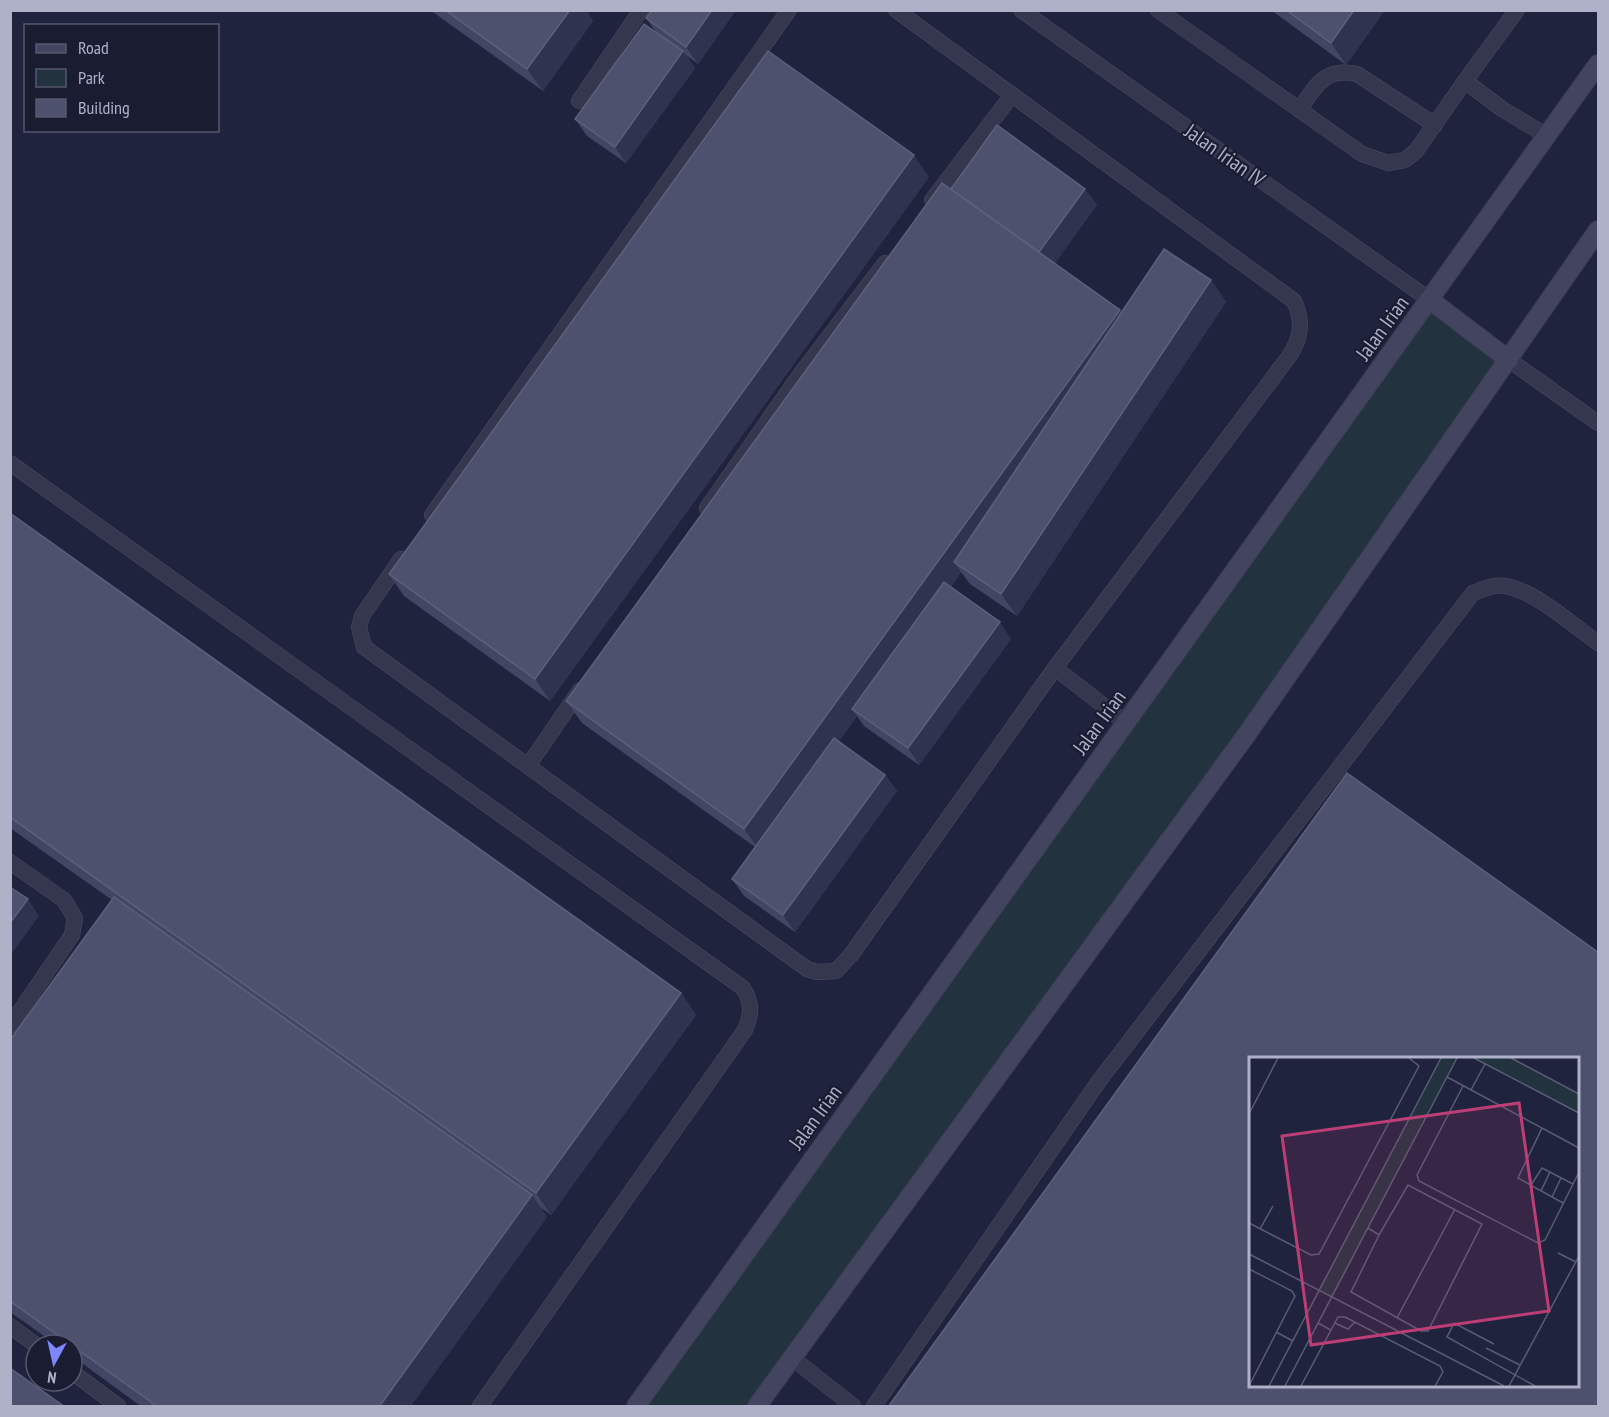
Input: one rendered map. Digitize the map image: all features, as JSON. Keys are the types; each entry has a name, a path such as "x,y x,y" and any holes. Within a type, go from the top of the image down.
{"street":[{"name":"Jalan Irian","path":"636,1407 1599,64"},
{"path":"757,1407 1247,734 1599,230"},
{"path":"1430,300 1509,360"}],"lane":[{"path":"579,101 641,10"},
{"path":"423,528 789,10"},
{"path":"409,548 362,616 359,627 364,647 807,969 817,972 836,970 851,955 1055,668 1290,355 1296,346 1301,324 1300,314 1294,301 896,10"},
{"name":"Jalan Irian IV","path":"1021,10 1430,300"},
{"path":"1158,10 1362,154 1388,162 1405,160 1416,151 1517,10"},
{"path":"1299,110 1320,80 1338,72 1348,72 1358,74 1435,125"},
{"path":"1465,81 1502,109 1547,136"},
{"path":"927,208 1012,95"},
{"path":"697,522 799,376 891,254"},
{"path":"1509,360 1599,423"},
{"path":"10,463 743,988 749,997 751,1009 745,1030 480,1407"},
{"path":"874,1407 1099,1081 1473,594 1486,587 1505,586 1531,596 1599,643"},
{"path":"1055,668 1126,723"},
{"path":"528,766 589,678"},
{"path":"10,862 64,900 75,918 72,935 10,1026"},
{"path":"10,1326 24,1336"},
{"path":"791,1358 853,1407"},
{"path":"84,1381 118,1407"}],"green space":[{"path":"1430,300 1509,360 757,1406 635,1406"}],"building":[{"path":"445,10 570,10 527,69"},
{"path":"652,10 712,10 686,47 646,18"},
{"path":"1286,10 1354,10 1331,43"},
{"path":"644,24 683,51 615,147 575,119"},
{"path":"768,51 914,155 535,679 389,574"},
{"path":"997,125 1085,189 1039,252 951,189"},
{"path":"942,183 1120,310 744,829 566,701"},
{"path":"1164,249 1211,280 1001,594 954,562"},
{"path":"10,513 681,993 536,1193 10,817"},
{"path":"944,582 1000,622 908,748 852,709"},
{"path":"834,738 885,775 783,915 732,879"},
{"path":"1347,773 1599,953 1599,1407 888,1407"},
{"path":"10,887 28,899 10,923"},
{"path":"114,897 532,1195 379,1407 158,1407 84,1354 84,1333 55,1333 10,1301 10,1040"},
{"path":"10,1368 24,1378 24,1393 45,1393 65,1407 10,1407"}]}
